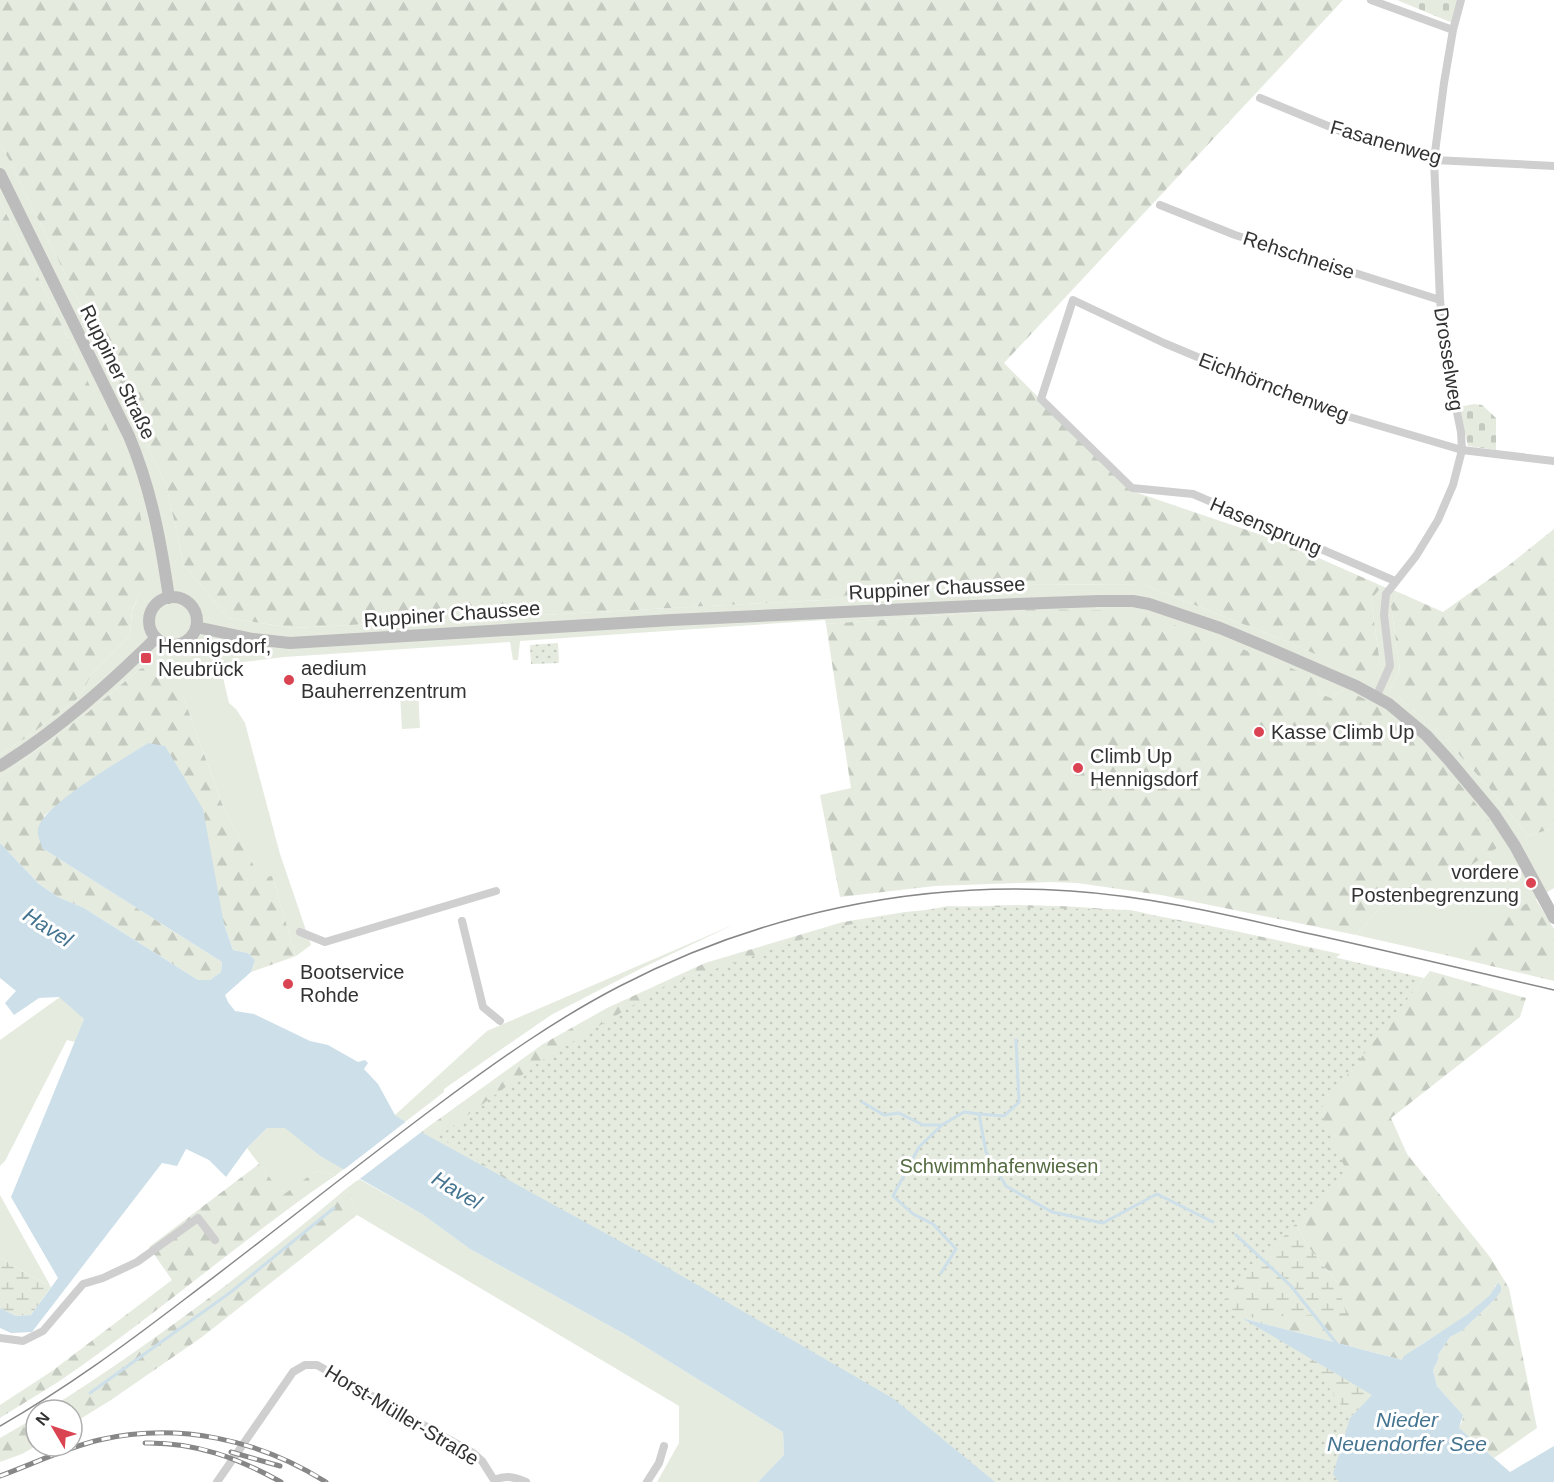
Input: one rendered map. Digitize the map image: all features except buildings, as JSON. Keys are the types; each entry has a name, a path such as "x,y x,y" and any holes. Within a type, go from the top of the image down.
{"main road":[{"name":"Ruppiner Straße","path":"0,174 142,465 157,524 169,598"},
{"path":"177,598 190,605 195,612 196,627 189,638 177,644 166,644 156,638 151,631 150,614 154,606 161,601 177,598"},
{"name":"Ruppiner Chaussee","path":"196,627 253,639 290,643 683,619 1133,601 1165,608 1220,628 1377,695 1426,735 1481,796 1507,832 1552,914"},
{"path":"0,766 32,745 81,707 156,638"}],"street":[{"path":"1371,0 1453,30"},
{"name":"Drosselweg","path":"1377,695 1390,666 1384,603 1386,594 1416,556 1438,520 1453,485 1462,450 1461,432 1448,368 1440,300 1434,160 1453,30 1461,0"},
{"name":"Fasanenweg","path":"1260,98 1345,133 1434,160 1554,166"},
{"name":"Rehschneise","path":"1160,205 1236,235 1440,300"},
{"name":"Eichhörnchenweg","path":"1132,488 1041,399 1073,300 1164,343 1319,408 1462,450 1554,461"},
{"name":"Hasensprung","path":"1132,488 1193,494 1395,581"},
{"path":"300,933 326,942 496,891"},
{"path":"462,921 483,1007 500,1021"},
{"path":"0,1338 23,1341 43,1331 83,1284 103,1278 137,1262 198,1218 215,1240"},
{"name":"Horst-Müller-Straße","path":"217,1482 293,1372 306,1365 317,1365 473,1453 482,1461 494,1481 513,1476 526,1482"},
{"path":"647,1482 658,1463 664,1446"}],"green space":[{"path":"0,0 1343,0 1004,363 1132,491 1285,543 1382,586 1371,600 1380,663 1372,679 1281,639 1144,585 1010,584 823,600 293,628 228,618 184,565 166,485 100,344 0,142"},
{"path":"1397,0 1460,0 1455,24"},
{"path":"0,142 100,344 166,485 184,565 228,618 293,628 823,600 1010,584 1144,585 1281,639 1371,678 1380,663 1371,600 1382,586 1398,592 1391,606 1400,670 1390,689 1447,741 1528,836 1554,828 1554,888 1445,955 1356,935 1388,899 1436,888 1343,689 1331,698 1021,609 826,624 825,620 520,641 518,660 513,660 510,642 284,657 220,665 229,703 245,723 280,854 311,945 296,956 272,876 260,879 222,804 183,696 140,669 87,713 0,777 0,755 76,700 91,675 130,636 132,611 145,581 145,541 77,356 0,201"},
{"path":"0,201 77,356 137,497 145,541 145,582 132,610 130,636 91,675 76,700 0,755"},
{"path":"1482,405 1496,418 1496,450 1468,446 1459,407"},
{"path":"1554,529 1554,828 1528,836 1447,741 1390,689 1400,670 1391,606 1398,592 1443,612 1509,565"},
{"path":"1021,609 1135,611 1270,659 1316,679 1316,692 1331,698 1343,689 1362,698 1388,714 1425,746 1506,842 1436,888 1388,899 1356,935 1161,895 1077,883 935,886 840,897 820,795 851,788 826,624"},
{"path":"558,643 559,663 531,664 530,645"},
{"path":"168,663 183,696 222,804 260,878 272,876 296,956 251,972 255,960 248,953 233,950 148,743 83,785 44,816 42,848 222,962 221,972 210,980 198,980 84,908 58,897 39,884 0,843 0,777 87,713 140,669"},
{"path":"418,692 420,728 402,729 400,694"},
{"path":"1535,898 1554,929 1554,981 1445,955"},
{"name":"Schwimmhafenwiesen","path":"1014,905 1115,910 1171,918 1340,954 1312,983 1334,1088 1430,971 1526,998 1520,1017 1391,1118 1407,1154 1490,1257 1509,1288 1537,1428 1494,1458 1458,1428 1463,1415 1437,1386 1433,1370 1438,1355 1450,1337 1463,1330 1496,1298 1496,1285 1489,1296 1467,1316 1425,1342 1402,1360 1242,1318 1337,1282 1306,1244 1282,1194 995,1482 421,1132 543,1044 607,1008 705,963 843,922 905,912"},
{"name":"Schwimmhafenwiesen","path":"948,906 1131,910 1424,978 1319,1111 1346,1170 1223,1301 1242,1318 1294,1340 1353,1421 1349,1482 987,1482 867,1389 438,1137 541,1061 665,986 842,926"},
{"path":"735,924 551,1015 444,1089 444,1092 405,1122 395,1115 487,1031"},
{"path":"60,997 84,1019 75,1042 67,1040 5,1161 0,1166 0,1040"},
{"path":"268,1127 286,1128 320,1156 344,1169 336,1175 316,1171 283,1196 247,1148"},
{"path":"259,1164 283,1195 316,1171 336,1175 94,1357 32,1398 24,1398 24,1403 0,1418 0,1405 52,1371 172,1280 149,1247"},
{"path":"359,1179 422,1214 470,1249 628,1336 783,1432 784,1455 758,1482 657,1482 679,1443 679,1406 357,1215 347,1188"},
{"path":"347,1188 357,1215 202,1337 84,1417 84,1398 66,1398 125,1359 275,1247"},
{"path":"1282,1194 1306,1244 1337,1282 1346,1313 1243,1318 1373,1395 1350,1418 1088,1482"},
{"path":"0,1195 51,1287 0,1258"},
{"path":"0,1258 51,1287 31,1315 16,1316 0,1308"},
{"path":"24,1424 24,1453 0,1462 0,1438"}],"water":[{"name":"Havel","path":"148,743 165,746 203,809 224,924 233,950 248,953 255,960 251,972 225,995 235,1011 254,1014 310,1041 328,1045 358,1062 365,1060 368,1063 364,1069 378,1084 395,1115 421,1132 656,1261 894,1399 995,1482 758,1482 784,1455 783,1432 628,1336 470,1249 422,1214 320,1156 285,1128 267,1128 247,1148 226,1177 209,1160 186,1149 177,1166 162,1163 32,1332 11,1333 0,1328 0,1308 16,1316 31,1315 58,1278 11,1197 84,1019 59,997 39,998 14,1015 5,1003 16,991 0,978 0,843 39,884 58,897 84,908 198,980 210,980 221,972 222,962 42,848 38,830 42,820 53,808 86,783"},
{"name":"Nieder Neuendorfer See","path":"1498,1283 1501,1291 1496,1298 1463,1330 1450,1337 1438,1355 1433,1370 1437,1386 1463,1415 1459,1428 1510,1472 1554,1446 1554,1482 1339,1482 1333,1474 1350,1418 1372,1395 1242,1318 1402,1360 1404,1356 1468,1314 1489,1296"}],"pier":[{"path":"408,1120 424,1130 357,1181 342,1171"}],"waterway":[{"path":"979,1114 1004,1116 1019,1102 1016,1040"},
{"path":"862,1102 884,1115 899,1113 923,1125 941,1125"},
{"path":"941,1273 956,1249 933,1224 913,1214 893,1196 919,1147 942,1125 964,1112 979,1114 986,1152 1006,1186 1052,1212 1103,1223 1157,1194 1213,1222"},
{"path":"90,1393 231,1292 334,1208"},
{"path":"1236,1235 1291,1286 1337,1344"}],"tram line":[{"path":"0,1426 48,1397 117,1350 439,1104 550,1026 620,986 672,961 782,922 839,908 954,891 1013,889 1099,893 1210,912 1554,990"}],"railway":[{"path":"0,1476 86,1443 129,1435 158,1433 188,1434 245,1445 300,1467 326,1482"},
{"path":"145,1443 181,1445 216,1453 281,1482"},
{"path":"231,1452 280,1466"}],"place":[{"name":"Hennigsdorf, Neubrück","path":"146,658"},
{"name":"aedium Bauherrenzentrum","path":"289,680"},
{"name":"Kasse Climb Up","path":"1259,732"},
{"name":"Climb Up Hennigsdorf","path":"1078,768"},
{"name":"vordere Postenbegrenzung","path":"1531,883"},
{"name":"Bootservice Rohde","path":"288,984"}]}
